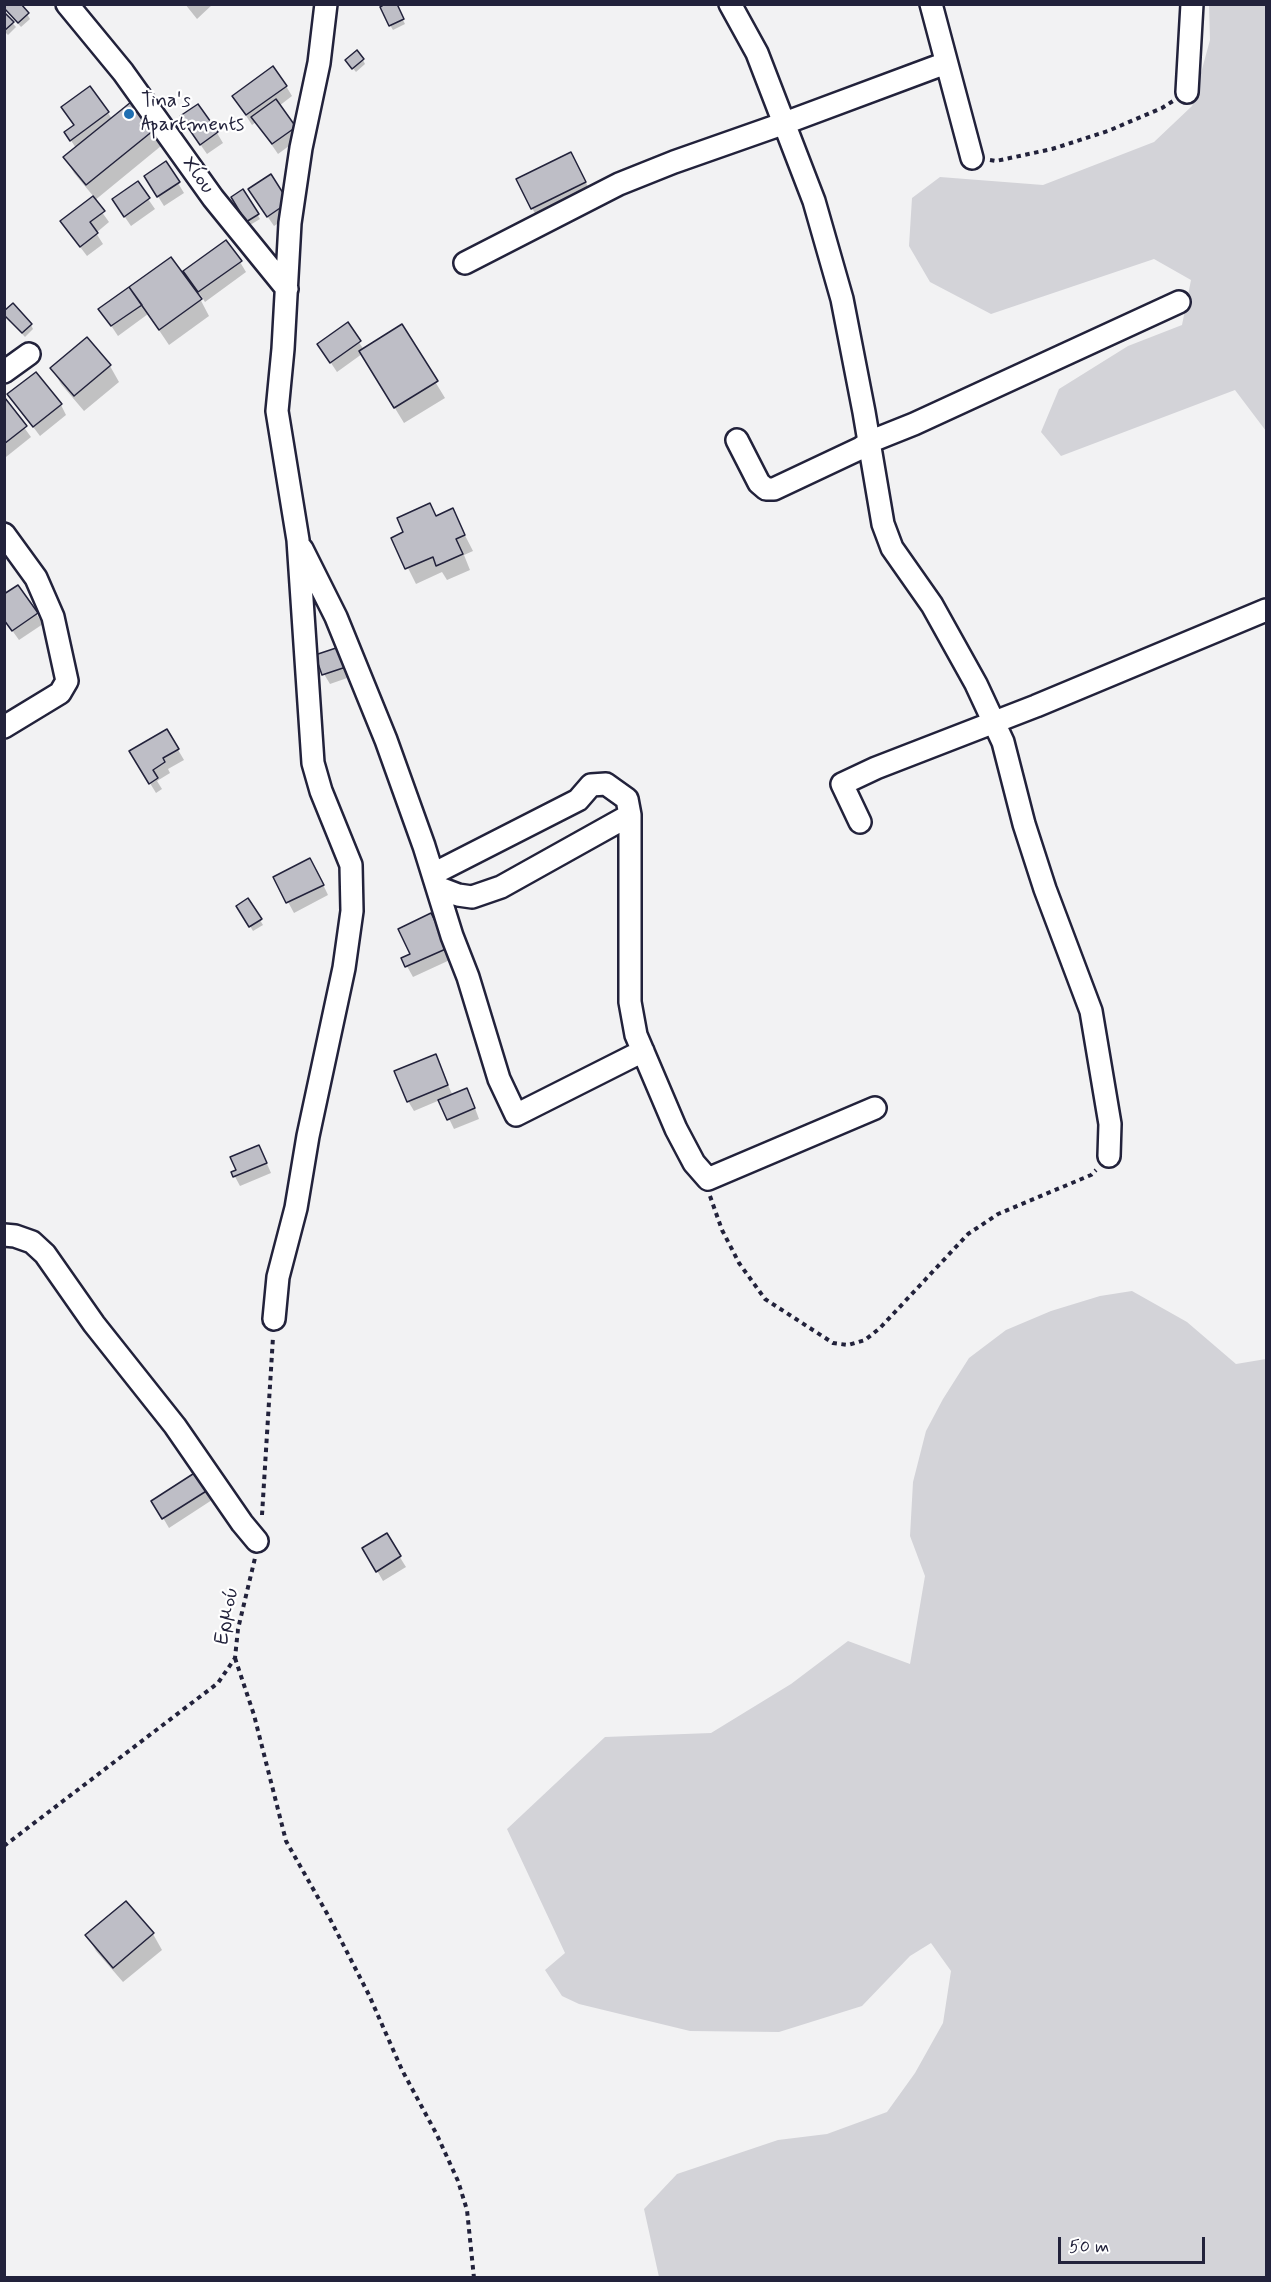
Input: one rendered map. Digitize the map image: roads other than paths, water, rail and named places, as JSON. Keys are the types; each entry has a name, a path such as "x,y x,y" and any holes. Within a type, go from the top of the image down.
{"street":[{"name":"Χίου","path":"67,4 123,72 213,198 287,289"},
{"path":"274,1319 278,1277 296,1208 308,1136 344,968 352,911 351,865 313,763 298,540 277,411 290,223 301,147 319,63 326,4"},
{"path":"730,4 757,53 814,201 842,299 883,524 892,548 932,605 976,684 1003,742 1024,824 1045,889 1091,1011 1110,1124 1109,1156"},
{"path":"931,4 972,158"},
{"path":"1187,92 1192,4"},
{"path":"465,263 619,184 946,63"},
{"path":"737,440 759,483 766,489 774,489 861,448 869,442 925,419 1179,302"},
{"path":"4,372 30,354"},
{"path":"298,540 336,617 382,729 468,977 499,1079 516,1115 643,1051"},
{"path":"4,727 60,693 67,681 53,617 36,578 7,543"},
{"path":"860,822 842,784 876,768 1266,610"},
{"path":"435,880 578,800 591,785 606,784 627,799 630,815 630,1002 636,1035 676,1129 694,1162 708,1179 875,1108"},
{"path":"435,880 458,895 472,897 501,887 630,815"},
{"path":"4,1235 32,1242 45,1254 94,1324 175,1426 242,1523 258,1541"}],"place":[{"name":"Tina's Apartments","path":"129,114"}]}
